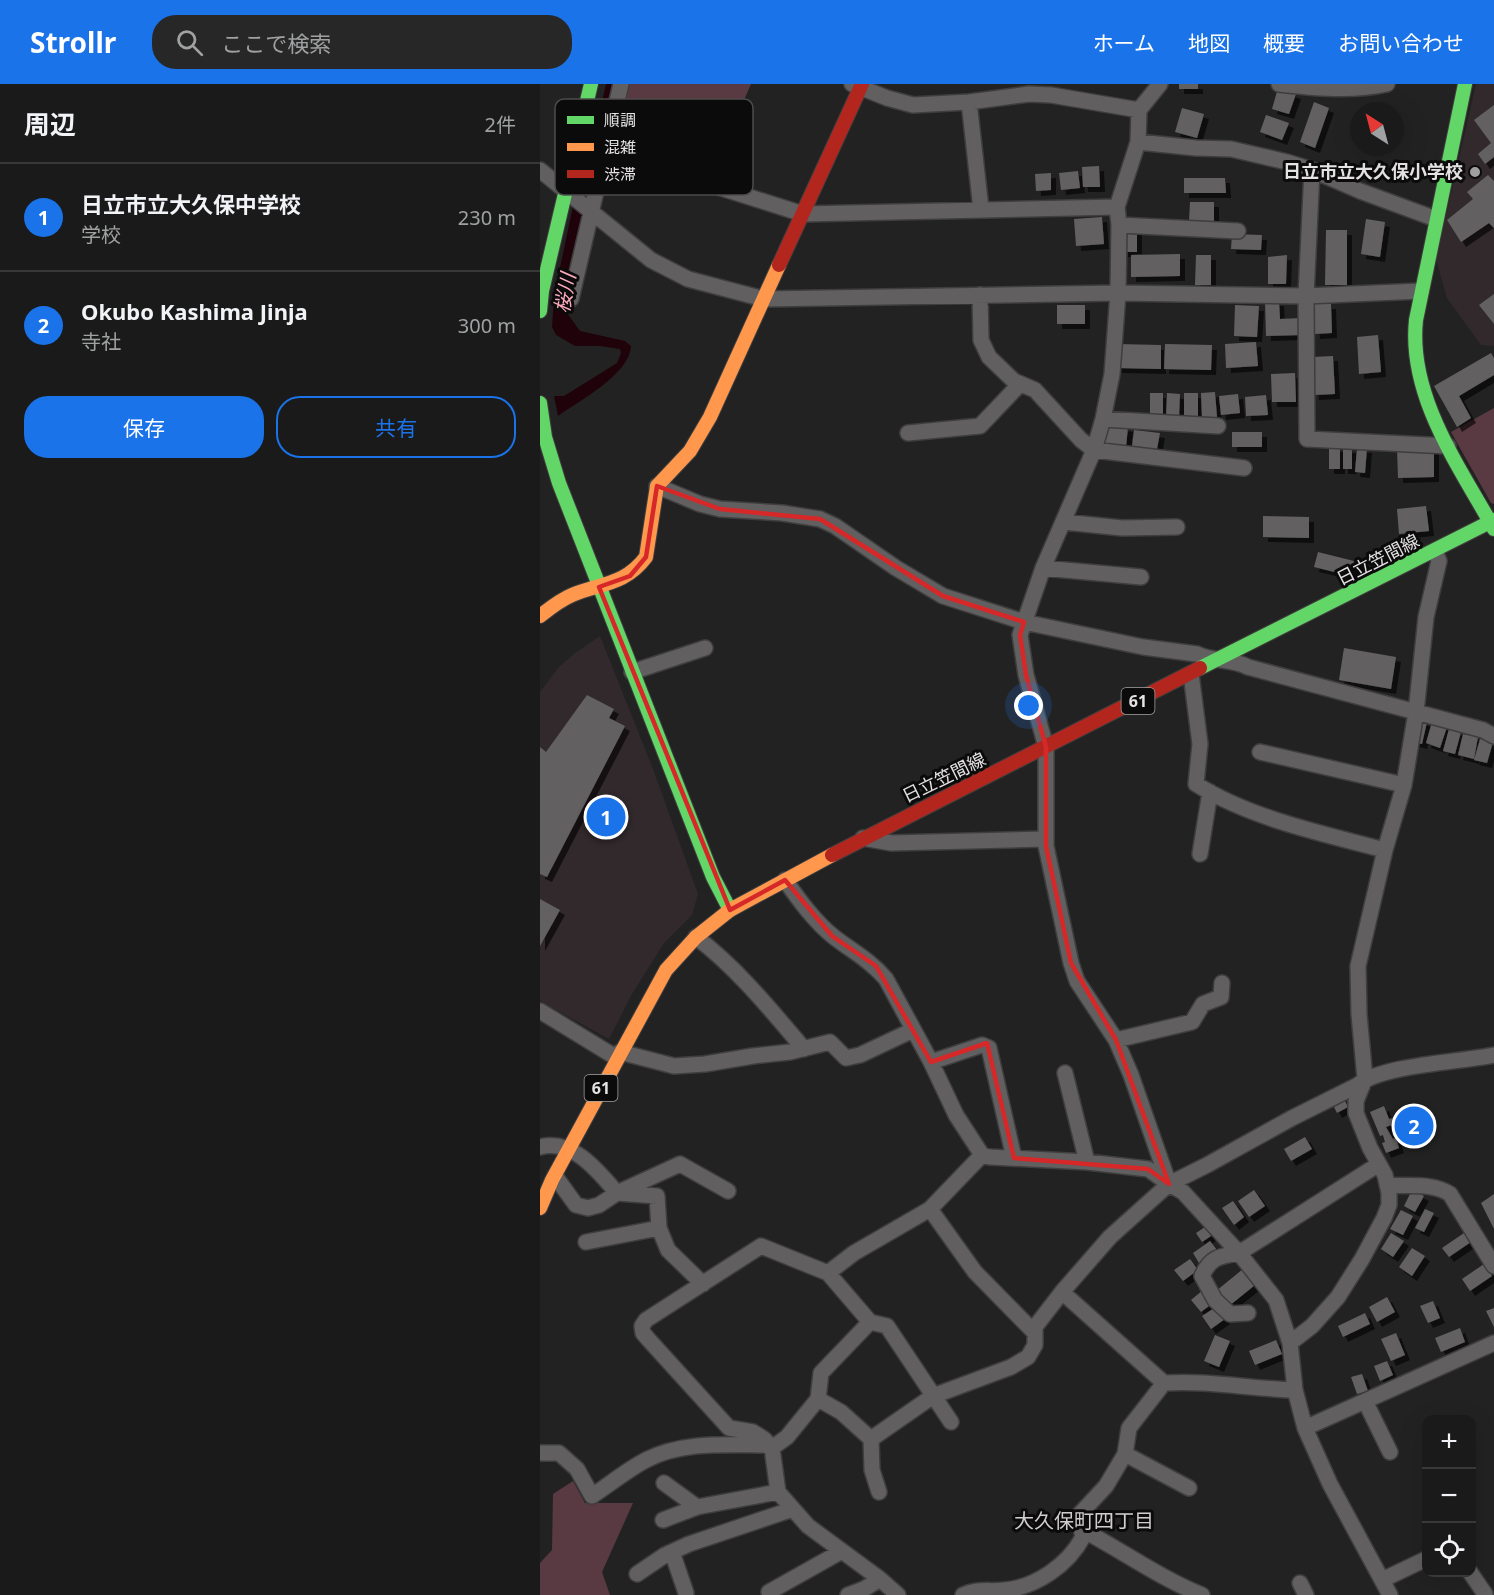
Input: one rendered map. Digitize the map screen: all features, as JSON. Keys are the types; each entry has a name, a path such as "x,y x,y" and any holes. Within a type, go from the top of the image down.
{"street":[{"path":"588,99 591,84"},
{"path":"618,99 621,84"},
{"path":"1160,84 1139,110 1138,142 1118,207 1118,294 1112,374 1103,419 1094,450 1043,568 1020,635 1026,675 1046,747 1046,839 1061,922 1077,981 1116,1040 1131,1075 1169,1184"},
{"path":"1279,84 1318,89 1375,87 1387,84"},
{"path":"1465,84 1421,291 1414,346 1418,370 1430,408 1448,446 1493,524"},
{"path":"540,616 556,603 574,594 630,576 640,567 646,557 657,486 690,451 700,436 803,214 858,85 887,98 913,105 969,102 1005,90 1052,95 1139,110"},
{"path":"969,102 981,209"},
{"path":"1138,142 1232,149 1312,170 1360,191 1436,219"},
{"path":"540,170 555,182"},
{"path":"1312,170 1306,296 1307,439 1448,446"},
{"path":"540,311 542,291 570,195"},
{"path":"571,195 651,260 670,271 688,279 764,299 1118,294 1306,296 1421,291"},
{"path":"571,298 593,195"},
{"path":"743,195 803,214 1118,207"},
{"path":"1119,225 1238,231"},
{"path":"980,295 981,340 989,357 1014,381 1035,390 1081,440 1094,450 1244,468"},
{"path":"908,433 980,426 1020,384"},
{"path":"540,403 549,454 559,483 713,877 730,910"},
{"path":"1103,419 1218,426"},
{"path":"657,486 700,504 720,509 783,513 820,519 835,526 896,568 944,596 1024,622 1143,647 1237,661 1248,667 1416,711 1483,730 1494,736"},
{"path":"1064,522 1122,528 1177,527"},
{"name":"日立笠間線","path":"540,1208 618,1055 666,970 696,937 730,910 863,838 1493,524"},
{"path":"1290,1343 1312,1326 1338,1297 1362,1259 1389,1205 1387,1185 1356,1113 1356,1101 1365,1079 1359,1014 1358,966 1385,850 1404,785 1416,711 1426,617 1438,561 1435,551"},
{"path":"1043,568 1141,576"},
{"path":"632,672 705,648"},
{"path":"1191,674 1200,744 1196,784 1257,812 1308,830 1385,850"},
{"path":"1260,752 1404,785"},
{"path":"1200,854 1210,792"},
{"path":"863,838 891,843 1046,839"},
{"path":"785,880 804,906 832,936 876,966 886,979 931,1062 956,1115 982,1155 1087,1162 1148,1169 1183,1192 1239,1253 1276,1300 1290,1343 1295,1390 1305,1428 1330,1484 1384,1590 1422,1562"},
{"path":"696,937 712,949 743,981 804,1049"},
{"path":"1116,1040 1192,1023 1203,1004 1221,997 1222,983"},
{"path":"540,1011 618,1055 674,1066 722,1062 804,1049 830,1042 846,1058 860,1055 913,1030"},
{"path":"931,1062 981,1045 989,1048 1014,1158"},
{"path":"871,1439 933,1396 1011,1367 1028,1358 1035,1345 1035,1327 1062,1292 1110,1237 1169,1184 1358,1085 1365,1079 1416,1066 1494,1055"},
{"path":"1065,1073 1087,1162"},
{"path":"540,1148 551,1144 570,1149 597,1169 617,1193 657,1196 659,1228 668,1250 703,1284"},
{"path":"1364,1174 1370,1148"},
{"path":"828,1273 855,1253 930,1209 982,1155"},
{"path":"555,1176 576,1204 588,1208 599,1205 617,1193 680,1164 728,1191"},
{"path":"1248,1313 1230,1314 1215,1300 1202,1275 1206,1265 1220,1256 1239,1253 1379,1164"},
{"path":"1387,1185 1430,1186 1450,1194 1494,1266"},
{"path":"930,1209 975,1272 1035,1333"},
{"path":"586,1242 659,1228"},
{"path":"898,1595 808,1526 778,1492 771,1448 764,1439 753,1432 729,1428 643,1333 642,1326 646,1320 761,1246 828,1273 870,1322 887,1326 951,1422"},
{"path":"1062,1292 1164,1383 1192,1381 1262,1389 1295,1390"},
{"path":"771,1448 787,1437 818,1399 821,1373 870,1322"},
{"path":"1305,1428 1494,1343"},
{"path":"963,1595 971,1591 1004,1590 1027,1586 1075,1552 1083,1537 1078,1516 1106,1486 1125,1454 1129,1428 1164,1383"},
{"path":"818,1399 842,1412 871,1439 872,1470 879,1492"},
{"path":"1365,1401 1390,1452"},
{"path":"540,1452 559,1453 577,1469 592,1496 647,1460 674,1450 717,1445 765,1445 771,1448"},
{"path":"1125,1454 1190,1488"},
{"path":"663,1483 697,1507"},
{"path":"663,1520 697,1507 778,1492"},
{"path":"637,1574 672,1552 793,1509"},
{"path":"1081,1529 1170,1580 1202,1595"},
{"path":"770,1595 769,1592 842,1551"},
{"path":"672,1552 686,1593"},
{"path":"1473,1577 1485,1594"},
{"path":"848,1595 880,1579"}],"highlighted area":[{"path":"657,486 720,509 820,519 943,596 1024,622 1020,635 1026,675 1046,747 1046,846 1071,963 1116,1040 1169,1184 1148,1169 1014,1158 987,1043 931,1062 876,966 832,936 785,880 730,910 599,587 630,576 646,557"}],"shaded area":[{"path":"629,84 751,84 744,99 626,99"},
{"name":"日立市立大久保小学校","path":"1476,84 1494,84 1494,346 1481,345 1447,298 1436,259"},
{"path":"1494,408 1494,504 1491,503 1451,432"},
{"path":"600,636 653,769 698,894 692,915 664,943 632,994 609,1039 540,1001 540,692 558,668"},
{"path":"573,1481 585,1503 633,1503 602,1572 610,1595 540,1595 540,1563 552,1550 553,1494"}],"water":[{"path":"606,84 615,84 612,99 603,99"},
{"name":"桜川","path":"573,206 586,215 567,313 580,331 625,341 631,346 622,367 613,376 590,395 558,416 554,396 564,396 617,363 621,353 620,349 575,346 556,335 552,327 554,296"}],"building":[{"path":"1179,84 1198,84 1198,89 1179,89"},
{"path":"1278,88 1296,94 1289,114 1272,109"},
{"path":"1314,102 1329,108 1315,148 1300,142"},
{"path":"1494,105 1494,157 1485,164 1478,154 1491,143 1474,120"},
{"path":"1182,108 1204,114 1197,138 1175,132"},
{"path":"1266,115 1289,123 1282,140 1260,132"},
{"path":"1099,166 1100,187 1083,187 1082,167"},
{"path":"1078,171 1080,188 1061,190 1059,173"},
{"path":"1051,173 1051,190 1036,191 1035,174"},
{"path":"1488,175 1494,181 1494,228 1489,223 1461,242 1447,220 1473,199 1467,192"},
{"path":"1184,178 1225,178 1226,193 1184,193"},
{"path":"1190,202 1214,202 1214,222 1189,221"},
{"path":"1102,217 1104,244 1076,246 1074,219"},
{"path":"1366,219 1385,222 1380,257 1361,254"},
{"path":"1123,230 1137,230 1137,252 1123,252"},
{"path":"1326,230 1347,230 1347,285 1325,285"},
{"path":"1232,234 1262,235 1261,250 1231,249"},
{"path":"1180,254 1180,276 1131,277 1131,255"},
{"path":"1196,255 1211,255 1211,285 1195,285"},
{"path":"1287,255 1286,284 1268,284 1268,257"},
{"path":"1494,294 1494,324 1479,305"},
{"path":"1265,301 1279,301 1280,319 1301,318 1302,335 1266,336"},
{"path":"1313,304 1331,304 1332,333 1315,334"},
{"path":"1057,305 1085,305 1085,324 1057,324"},
{"path":"1235,305 1259,306 1257,337 1234,336"},
{"path":"1378,335 1381,372 1359,374 1357,337"},
{"path":"1256,342 1258,366 1226,368 1225,344"},
{"path":"1117,344 1161,345 1161,369 1117,368"},
{"path":"1165,344 1212,345 1211,370 1164,369"},
{"path":"1491,353 1494,358 1494,375 1459,396 1471,418 1457,427 1434,386"},
{"path":"1333,356 1335,394 1314,395 1312,357"},
{"path":"1295,373 1296,402 1272,402 1271,374"},
{"path":"1215,392 1217,417 1202,418 1201,393"},
{"path":"1150,393 1163,393 1163,418 1150,418"},
{"path":"1167,393 1180,394 1179,418 1166,418"},
{"path":"1184,393 1198,393 1198,418 1184,418"},
{"path":"1238,394 1240,413 1221,415 1219,396"},
{"path":"1266,395 1268,415 1246,416 1245,397"},
{"path":"1103,424 1128,427 1126,447 1101,444"},
{"path":"1134,430 1160,433 1157,449 1132,446"},
{"path":"1232,432 1262,432 1262,447 1232,447"},
{"path":"1329,447 1340,447 1340,469 1329,469"},
{"path":"1434,447 1434,477 1398,478 1397,448"},
{"path":"1343,448 1352,448 1352,469 1343,469"},
{"path":"1357,448 1367,448 1365,473 1355,472"},
{"path":"1426,506 1429,531 1399,534 1397,509"},
{"path":"1263,516 1309,517 1309,538 1263,537"},
{"path":"1318,552 1354,561 1351,576 1314,567"},
{"path":"1344,648 1396,657 1391,689 1339,680"},
{"path":"587,695 614,709 609,718 625,726 547,877 540,874 540,747 546,752"},
{"path":"1419,720 1427,722 1422,744 1414,742"},
{"path":"1432,722 1447,727 1440,748 1426,743"},
{"path":"1449,729 1461,732 1455,754 1443,751"},
{"path":"1463,734 1478,737 1474,759 1458,755"},
{"path":"1480,739 1493,742 1487,763 1474,760"},
{"path":"540,899 560,910 540,946"},
{"path":"1345,1101 1348,1107 1337,1113 1334,1107"},
{"path":"1384,1106 1389,1119 1393,1118 1395,1124 1386,1127 1393,1139 1396,1138 1399,1148 1386,1153 1382,1143 1385,1142 1383,1135 1380,1136 1370,1112"},
{"path":"1406,1110 1412,1118 1422,1110 1431,1123 1421,1130 1426,1136 1415,1143 1411,1137 1406,1141 1397,1129 1407,1123 1400,1114"},
{"path":"1305,1137 1312,1149 1291,1161 1284,1149"},
{"path":"1254,1190 1265,1206 1249,1217 1238,1201"},
{"path":"1412,1190 1424,1196 1415,1212 1404,1206"},
{"path":"1494,1194 1494,1229 1481,1203"},
{"path":"1233,1201 1244,1217 1234,1225 1222,1208"},
{"path":"1425,1209 1434,1213 1424,1232 1415,1228"},
{"path":"1401,1210 1413,1216 1403,1235 1390,1229"},
{"path":"1205,1227 1211,1236 1202,1242 1196,1233"},
{"path":"1391,1233 1404,1241 1393,1257 1381,1249"},
{"path":"1464,1233 1471,1242 1449,1257 1442,1248"},
{"path":"1210,1241 1217,1250 1199,1263 1193,1253"},
{"path":"1412,1248 1425,1256 1412,1276 1399,1267"},
{"path":"1190,1259 1198,1270 1183,1281 1174,1270"},
{"path":"1484,1264 1492,1276 1470,1291 1462,1279"},
{"path":"1243,1269 1255,1285 1229,1306 1216,1291"},
{"path":"1203,1290 1213,1303 1201,1312 1191,1300"},
{"path":"1387,1297 1395,1312 1377,1322 1369,1307"},
{"path":"1433,1301 1440,1318 1428,1323 1420,1306"},
{"path":"1216,1307 1225,1319 1211,1329 1202,1316"},
{"path":"1494,1308 1494,1327 1486,1311"},
{"path":"1365,1313 1370,1324 1343,1337 1338,1326"},
{"path":"1460,1328 1465,1342 1441,1352 1435,1338"},
{"path":"1396,1333 1405,1355 1391,1361 1381,1339"},
{"path":"1215,1335 1230,1341 1219,1367 1204,1361"},
{"path":"1276,1340 1282,1354 1255,1365 1249,1351"},
{"path":"1387,1361 1393,1375 1380,1381 1374,1366"},
{"path":"1362,1374 1368,1391 1357,1394 1351,1377"}],"traffic: fast":[{"path":"587,99 591,84"},
{"path":"1465,84 1416,320 1416,348 1420,376 1439,429 1494,529"},
{"path":"540,311 542,291 565,195"},
{"path":"540,403 545,437 559,483 713,877 730,910"},
{"path":"1200,668 1494,520"}],"traffic: slow":[{"path":"540,616 568,597 612,582 630,573 646,557 657,486 690,451 710,417 779,265"},
{"path":"540,1208 552,1180 666,970 696,937 730,910 832,855"}],"traffic: jam":[{"path":"779,265 862,84"},
{"path":"832,855 1200,668"}],"place":[{"name":"日立市立大久保小学校","path":"1475,172"},
{"name":"日立市立大久保中学校","path":"606,817"},
{"name":"Okubo Kashima Jinja","path":"1414,1126"}],"district":[{"name":"大久保町四丁目","path":"1084,1521"}]}
